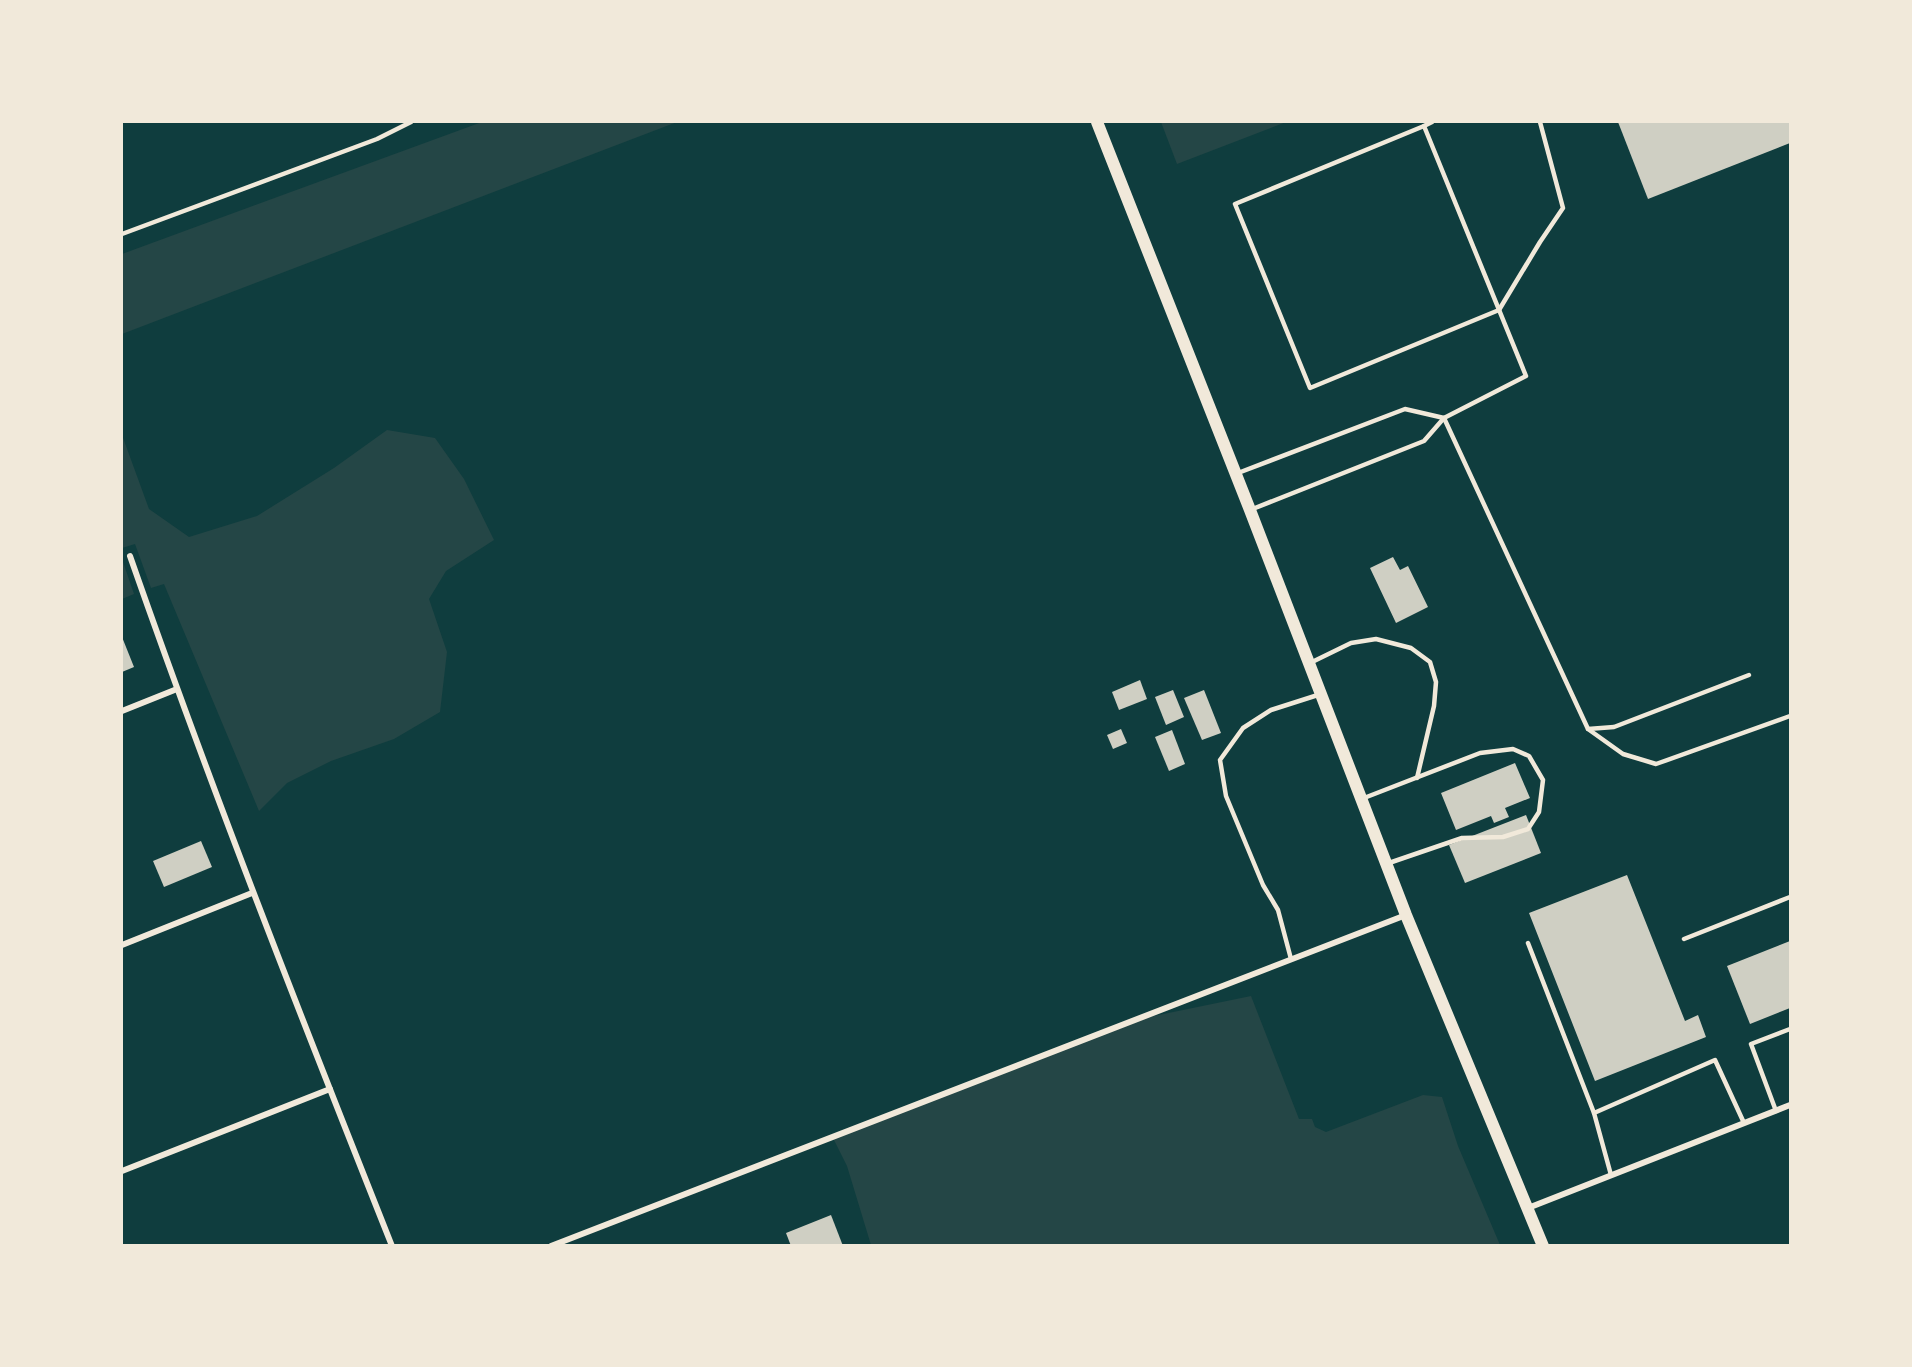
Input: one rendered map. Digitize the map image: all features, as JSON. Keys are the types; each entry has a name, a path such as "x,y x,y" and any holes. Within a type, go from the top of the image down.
{"main road":[{"path":"1097,122 1406,915 1542,1245"}],"street":[{"path":"130,556 252,893 392,1245"},
{"path":"122,711 177,689"},
{"path":"122,945 252,893"},
{"path":"551,1245 1406,915"},
{"path":"122,1171 330,1089"},
{"path":"1528,1208 1791,1105"}],"lane":[{"path":"122,234 377,139 409,122"},
{"path":"1432,122 1235,204 1310,388 1499,310 1563,208 1540,122"},
{"path":"1250,510 1424,441 1444,418 1526,376 1424,126"},
{"path":"1236,474 1405,410 1444,418"},
{"path":"1444,418 1588,729 1623,754 1656,764 1791,716"},
{"path":"1309,663 1352,643 1376,639 1411,648 1430,662 1436,682 1434,706 1417,778"},
{"path":"1588,729 1614,727 1749,675"},
{"path":"1291,959 1278,910 1263,885 1226,796 1220,760 1243,728 1271,710 1321,694"},
{"path":"1361,799 1480,753 1513,749 1529,756 1543,780 1539,812 1528,829 1503,837 1462,838 1386,864"},
{"path":"1684,939 1791,897"},
{"path":"1528,943 1594,1113 1611,1175"},
{"path":"1776,1111 1750,1044 1791,1029"},
{"path":"1594,1113 1715,1060 1744,1123"}],"shaded area":[{"path":"482,122 677,122 122,334 122,254"},
{"path":"1161,122 1286,122 1177,164"},
{"path":"387,430 435,438 464,479 494,540 446,571 429,599 447,652 440,712 394,739 331,761 287,783 259,811 164,584 151,588 135,544 122,548 122,435 149,509 189,537 257,516 334,468"},
{"path":"122,559 134,594 122,599"},
{"path":"1251,996 1299,1119 1312,1119 1315,1127 1326,1132 1423,1095 1442,1097 1458,1146 1500,1245 871,1245 847,1166 833,1138 1149,1017"}],"building":[{"path":"1618,122 1790,122 1790,143 1648,199"},
{"path":"1393,557 1400,570 1408,566 1428,607 1396,623 1370,568"},
{"path":"122,637 134,667 122,672"},
{"path":"1140,680 1147,699 1119,710 1112,692"},
{"path":"1173,690 1184,717 1166,725 1155,697"},
{"path":"1204,690 1221,733 1202,740 1184,698"},
{"path":"1121,729 1127,743 1113,749 1107,735"},
{"path":"1172,730 1185,764 1169,771 1155,737"},
{"path":"1515,763 1530,798 1505,808 1509,817 1494,823 1491,816 1456,830 1441,793"},
{"path":"1526,815 1541,853 1465,883 1449,845"},
{"path":"201,841 212,867 164,887 153,861"},
{"path":"1627,875 1685,1021 1698,1015 1706,1037 1595,1081 1529,913"},
{"path":"1790,941 1790,1008 1750,1024 1727,966"},
{"path":"831,1215 843,1246 791,1246 786,1233"}]}
